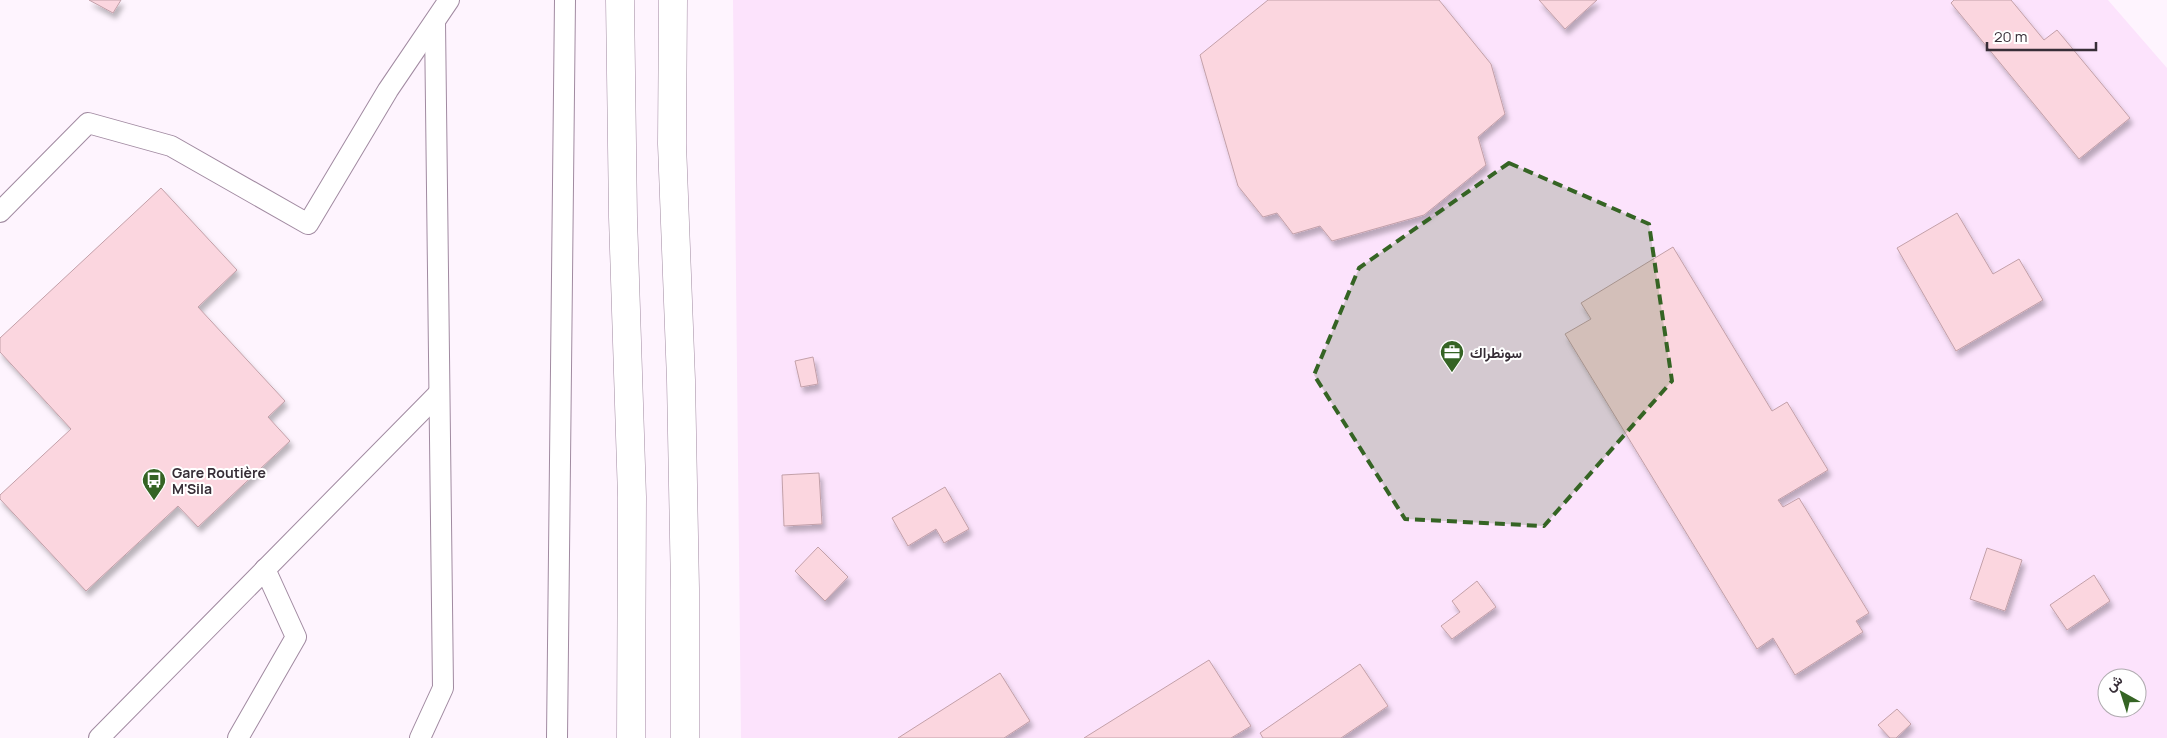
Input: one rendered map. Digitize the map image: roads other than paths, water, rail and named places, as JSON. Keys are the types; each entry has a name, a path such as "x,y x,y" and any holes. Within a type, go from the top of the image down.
{"highway":[{"path":"620,0 623,217 632,497 631,738"},
{"path":"673,0 672,144 682,410 685,738"}],"lane":[{"path":"0,212 88,123 171,146 308,224 388,90 449,0"},
{"path":"542,738 558,730 565,0"},
{"path":"420,738 443,688 434,22"},
{"path":"99,738 439,392"},
{"path":"238,738 296,638 265,569"}],"place":[{"name":"سونطراك","path":"1452,373"},
{"name":"Gare Routière M'Sila","path":"154,501"}]}
